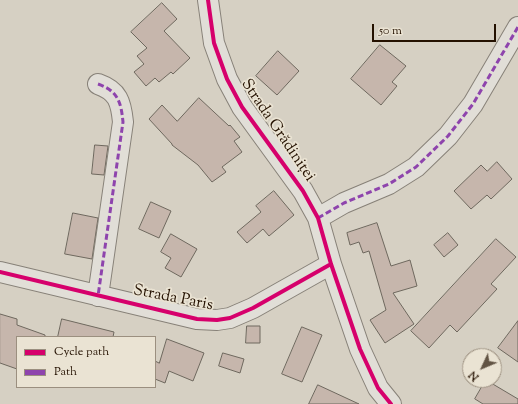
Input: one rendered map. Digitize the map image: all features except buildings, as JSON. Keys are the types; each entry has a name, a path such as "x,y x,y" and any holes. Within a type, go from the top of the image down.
{"street":[{"name":"Strada Grădiniței","path":"208,0 214,43 228,78 242,107 303,191 318,218 331,264 360,349 378,388 391,404"},
{"path":"318,218 344,204 389,184 416,167 448,136 473,104 518,27"},
{"path":"98,84 108,88 117,96 122,106 123,122 98,296"},
{"name":"Strada Paris","path":"0,272 197,319 217,320 230,318 253,308 331,264"}],"marked path":[{"path":"318,218 344,203 389,184 416,167 448,136 473,104 518,27"},
{"path":"98,84 110,90 117,98 121,109 123,122 98,296"}],"cycle path":[{"path":"208,0 214,43 227,79 242,107 303,191 318,218 331,264 360,349 378,388 391,404"},
{"path":"0,272 197,319 217,320 230,318 253,308 331,264"}]}
